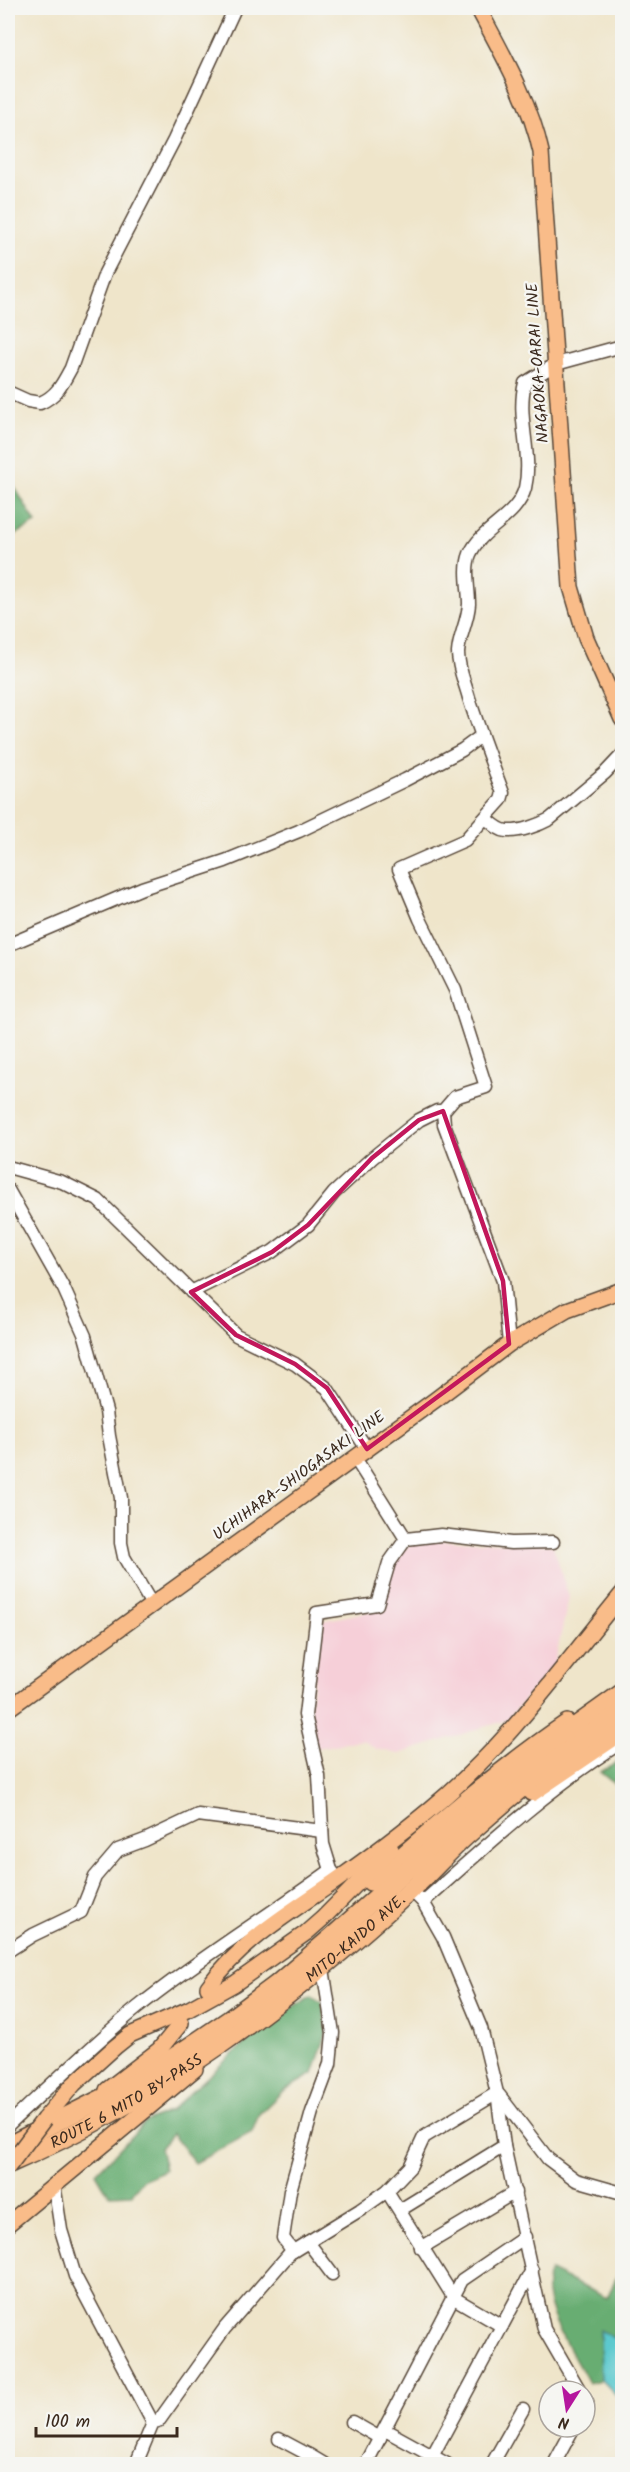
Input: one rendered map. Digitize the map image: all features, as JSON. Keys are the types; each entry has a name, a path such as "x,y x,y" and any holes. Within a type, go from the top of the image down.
{"highway":[{"name":"MITO-KAIDO AVE.","path":"234,2026 276,1985 332,1938 502,1785 559,1738 622,1693"},
{"path":"465,1837 562,1755 622,1712"},
{"path":"465,1837 622,1731"},
{"name":"MITO-KAIDO AVE.","path":"234,2026 417,1896 465,1837"},
{"name":"ROUTE 6 MITO BY-PASS","path":"8,2146 144,2078 234,2026"},
{"name":"ROUTE 6 MITO BY-PASS","path":"8,2165 118,2110 234,2026"}],"main road":[{"name":"NAGAOKA-OARAI LINE","path":"478,8 522,96 537,134 543,170 572,586 586,638 622,719"},
{"name":"UCHIHARA-SHIOGASAKI LINE","path":"8,1709 509,1344 567,1310 622,1290"},
{"path":"322,1919 514,1727 552,1684 622,1594"},
{"path":"8,2165 74,2084 115,2047 130,2036 189,2009 234,1984 271,1959 322,1919 347,1904 471,1793 519,1755 622,1687"},
{"path":"208,1987 238,1950 335,1875 426,1813"},
{"path":"67,2117 144,2063 159,2050 181,2023"},
{"path":"8,2224 54,2184 119,2134 234,2026"}],"street":[{"path":"8,392 28,401 40,403 56,393 64,382 105,273 174,140 234,8"},
{"path":"509,1344 503,1281 444,1124 444,1111 455,1097 486,1087 455,990 420,919 399,869 465,840 501,801 503,793 481,736 458,655 468,612 467,566 474,547 509,515 523,494 527,475 522,424 525,383 556,364 622,346"},
{"path":"8,945 142,888 225,861 299,831 405,780 462,750 481,736"},
{"path":"486,818 500,829 508,831 540,824 550,819 605,773 622,755"},
{"path":"191,1292 273,1252 308,1225 334,1193 372,1158 419,1120 438,1111 444,1111"},
{"path":"8,1167 62,1182 98,1200 236,1335 296,1364 327,1389 406,1539"},
{"path":"8,1190 64,1289 85,1336 106,1411 121,1498 121,1543 124,1557 151,1603"},
{"path":"8,2126 55,2079 136,2009 237,1934 335,1875 326,1855 322,1832 319,1776 305,1715 317,1613 377,1604 388,1563 406,1539 441,1535 511,1543 554,1542"},
{"path":"573,2379 544,2329 504,2146 497,2093 481,2028 443,1936 417,1896 562,1784 622,1742"},
{"path":"8,1951 33,1935 81,1912 95,1877 117,1850 145,1840 198,1815 322,1832"},
{"path":"293,2252 283,2238 290,2191 312,2112 330,2064 333,2033 324,1975 320,1967"},
{"path":"153,2423 158,2422 225,2328 293,2252 387,2191 410,2167 424,2138 497,2093"},
{"path":"497,2093 548,2159 576,2180 622,2193"},
{"path":"400,2210 504,2146"},
{"path":"54,2184 61,2230 75,2276 153,2423"},
{"path":"387,2191 454,2298 502,2326"},
{"path":"421,2248 515,2192"},
{"path":"366,2464 462,2280 525,2237"},
{"path":"308,2242 332,2274"},
{"path":"430,2460 532,2270"},
{"path":"492,2464 522,2409"},
{"path":"351,2422 382,2434 430,2460 447,2464"},
{"path":"136,2464 153,2423"},
{"path":"279,2439 307,2460 324,2464"},
{"path":"554,2464 568,2439"}],"highlighted area":[{"path":"443,1111 503,1281 509,1344 367,1449 327,1388 295,1364 236,1335 191,1292 272,1252 308,1225 372,1158 419,1120"}],"shaded area":[{"path":"417,1541 553,1545 569,1597 554,1666 507,1720 399,1754 376,1749 363,1740 317,1748 309,1713 322,1621 382,1609 392,1569 404,1549"}],"green space":[{"path":"8,476 36,523 8,539"},
{"path":"622,1760 622,1790 600,1772"},
{"path":"312,1995 322,2002 327,2032 313,2074 283,2091 259,2114 252,2132 195,2163 172,2134 160,2148 165,2170 142,2180 132,2194 109,2195 96,2173 145,2122 170,2111 268,2022"},
{"path":"622,2264 622,2343 600,2331 601,2380 586,2379 558,2328 552,2312 547,2283 550,2271 607,2298"}],"water":[{"path":"600,2330 622,2343 622,2402 601,2380"}]}
